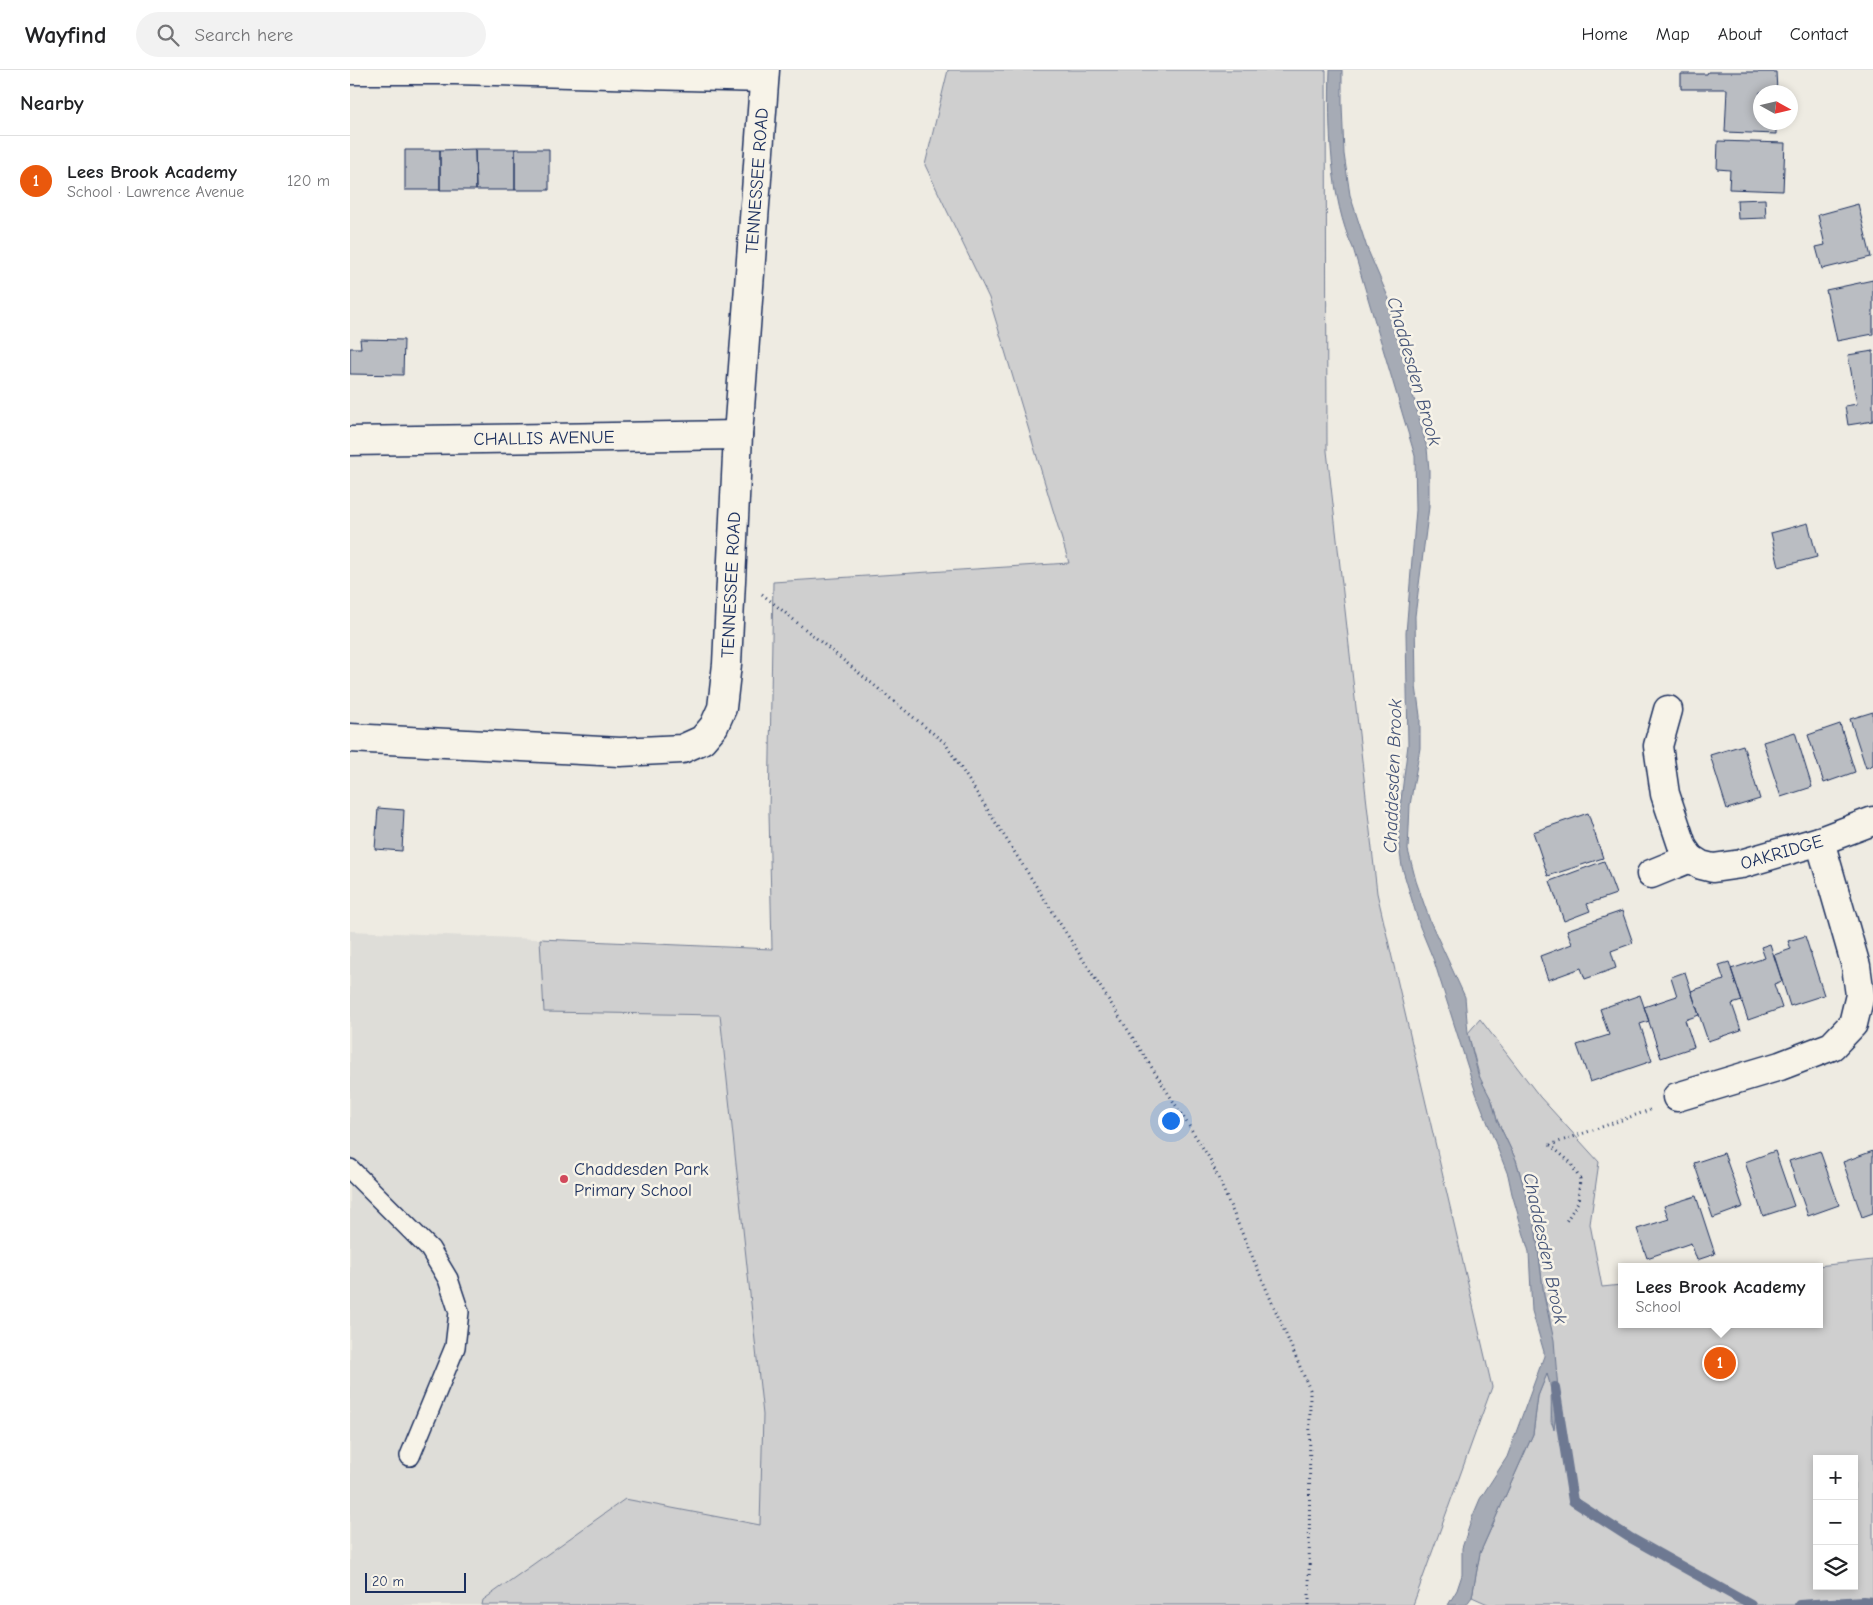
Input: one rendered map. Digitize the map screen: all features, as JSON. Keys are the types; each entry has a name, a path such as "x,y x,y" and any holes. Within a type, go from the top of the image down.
{"street":[{"path":"350,70 764,74"},
{"name":"TENNESSEE ROAD","path":"350,738 620,752 682,749 702,740 714,726 722,708 726,664 738,435 764,74"},
{"name":"CHALLIS AVENUE","path":"350,441 738,435"},
{"path":"1650,874 1690,858 1683,848 1665,794 1658,746 1668,710"},
{"name":"OAKRIDGE","path":"1690,858 1701,865 1713,868 1741,864 1820,841 1873,821"},
{"path":"1677,1097 1780,1066 1832,1046 1853,1024 1860,995 1856,966 1820,841"}],"lane":[{"path":"350,1169 430,1249 448,1279 459,1312 455,1347 410,1456"}],"path":[{"path":"731,568 945,743 1210,1159 1310,1390 1309,1605"},
{"path":"1565,1223 1578,1202 1580,1179 1570,1162 1550,1144 1660,1107 1677,1097"}],"shaded area":[{"path":"948,70 1326,70 1327,451 1377,893 1492,1387 1413,1605 482,1605 483,1600 625,1499 760,1525 763,1415 720,1015 544,1012 540,939 772,949 769,812 773,582 1069,563 989,298 925,165"},
{"path":"1330,70 1342,70 1344,154 1350,195 1367,248 1392,306 1397,334 1427,448 1429,507 1415,616 1416,686 1420,716 1420,748 1410,805 1408,850 1416,881 1430,921 1465,997 1468,1033 1478,1074 1492,1101 1497,1120 1516,1160 1535,1225 1544,1296 1554,1340 1558,1390 1554,1430 1551,1389 1547,1374 1538,1396 1533,1434 1480,1553 1472,1597 1466,1605 1448,1605 1457,1590 1462,1575 1462,1548 1480,1499 1507,1457 1544,1352 1532,1311 1529,1252 1508,1175 1476,1093 1434,961 1420,927 1402,867 1398,823 1408,745 1406,633 1416,510 1415,456 1339,207 1330,137"},
{"name":"Chaddesden Park Primary School","path":"350,931 772,949 785,1409 754,1605 350,1605"},
{"path":"1480,1019 1540,1097 1599,1162 1590,1224 1602,1287 1618,1285 1618,1328 1823,1328 1823,1265 1873,1260 1873,1605 1490,1605 1472,1597 1480,1553 1533,1434 1538,1396 1547,1373 1552,1389 1551,1422 1554,1428 1558,1390 1549,1313 1544,1296 1535,1225 1516,1160 1497,1120 1492,1101 1481,1082 1468,1033"}],"building":[{"path":"1708,72 1776,72 1777,85 1753,85 1753,130 1776,130 1776,134 1725,132 1727,89 1681,89 1681,74 1707,74"},
{"path":"1718,141 1785,143 1783,191 1729,189 1730,170 1717,169"},
{"path":"475,149 476,190 440,190 440,150"},
{"path":"475,149 515,149 515,190 476,190"},
{"path":"515,149 549,149 549,190 515,190"},
{"path":"405,150 440,150 440,190 405,190"},
{"path":"1765,199 1766,218 1738,219 1737,200"},
{"path":"1858,204 1871,257 1822,269 1816,247 1825,245 1818,215"},
{"path":"1873,280 1873,334 1837,341 1826,290"},
{"path":"360,339 404,340 403,375 350,374 350,348 361,348"},
{"path":"1873,351 1873,421 1848,425 1845,406 1857,404 1848,355"},
{"path":"1808,523 1817,557 1779,567 1771,533"},
{"path":"1873,712 1873,765 1866,768 1850,719"},
{"path":"1840,724 1855,772 1824,783 1808,735"},
{"path":"1795,732 1812,787 1781,797 1763,742"},
{"path":"1743,745 1760,799 1727,809 1710,755"},
{"path":"378,808 404,810 402,851 375,849"},
{"path":"1588,813 1603,858 1548,876 1533,832"},
{"path":"1604,861 1616,894 1587,904 1590,911 1564,921 1550,881"},
{"path":"1622,911 1633,943 1611,951 1616,968 1585,979 1581,968 1548,980 1540,956 1572,944 1567,930"},
{"path":"1805,936 1824,995 1790,1006 1774,955 1791,949 1788,941"},
{"path":"1770,944 1782,981 1774,984 1782,1008 1748,1020 1731,969 1765,958 1761,947"},
{"path":"1729,962 1742,1001 1732,1004 1741,1030 1708,1041 1691,991 1724,980 1719,965"},
{"path":"1685,972 1699,1015 1685,1020 1694,1047 1661,1058 1644,1007 1677,996 1671,977"},
{"path":"1640,995 1649,1021 1640,1024 1652,1061 1590,1082 1577,1045 1609,1035 1600,1009"},
{"path":"1775,1151 1794,1206 1763,1216 1745,1162"},
{"path":"1820,1151 1839,1205 1808,1216 1789,1161"},
{"path":"1873,1151 1873,1213 1862,1217 1843,1162"},
{"path":"1724,1153 1743,1207 1713,1218 1694,1163"},
{"path":"1696,1196 1715,1254 1697,1260 1691,1243 1647,1258 1637,1229 1669,1219 1664,1206"}],"waterway":[{"path":"1555,1387 1573,1501 1629,1537 1751,1605"},
{"path":"1799,1605 1873,1602"}],"place":[{"name":"Chaddesden Park Primary School","path":"564,1179"},
{"name":"Lees Brook Academy","path":"1720,1363"}],"water label":[{"name":"Chaddesden Brook","path":"1415,371"},
{"name":"Chaddesden Brook","path":"1392,776"},
{"name":"Chaddesden Brook","path":"1546,1248"}]}
